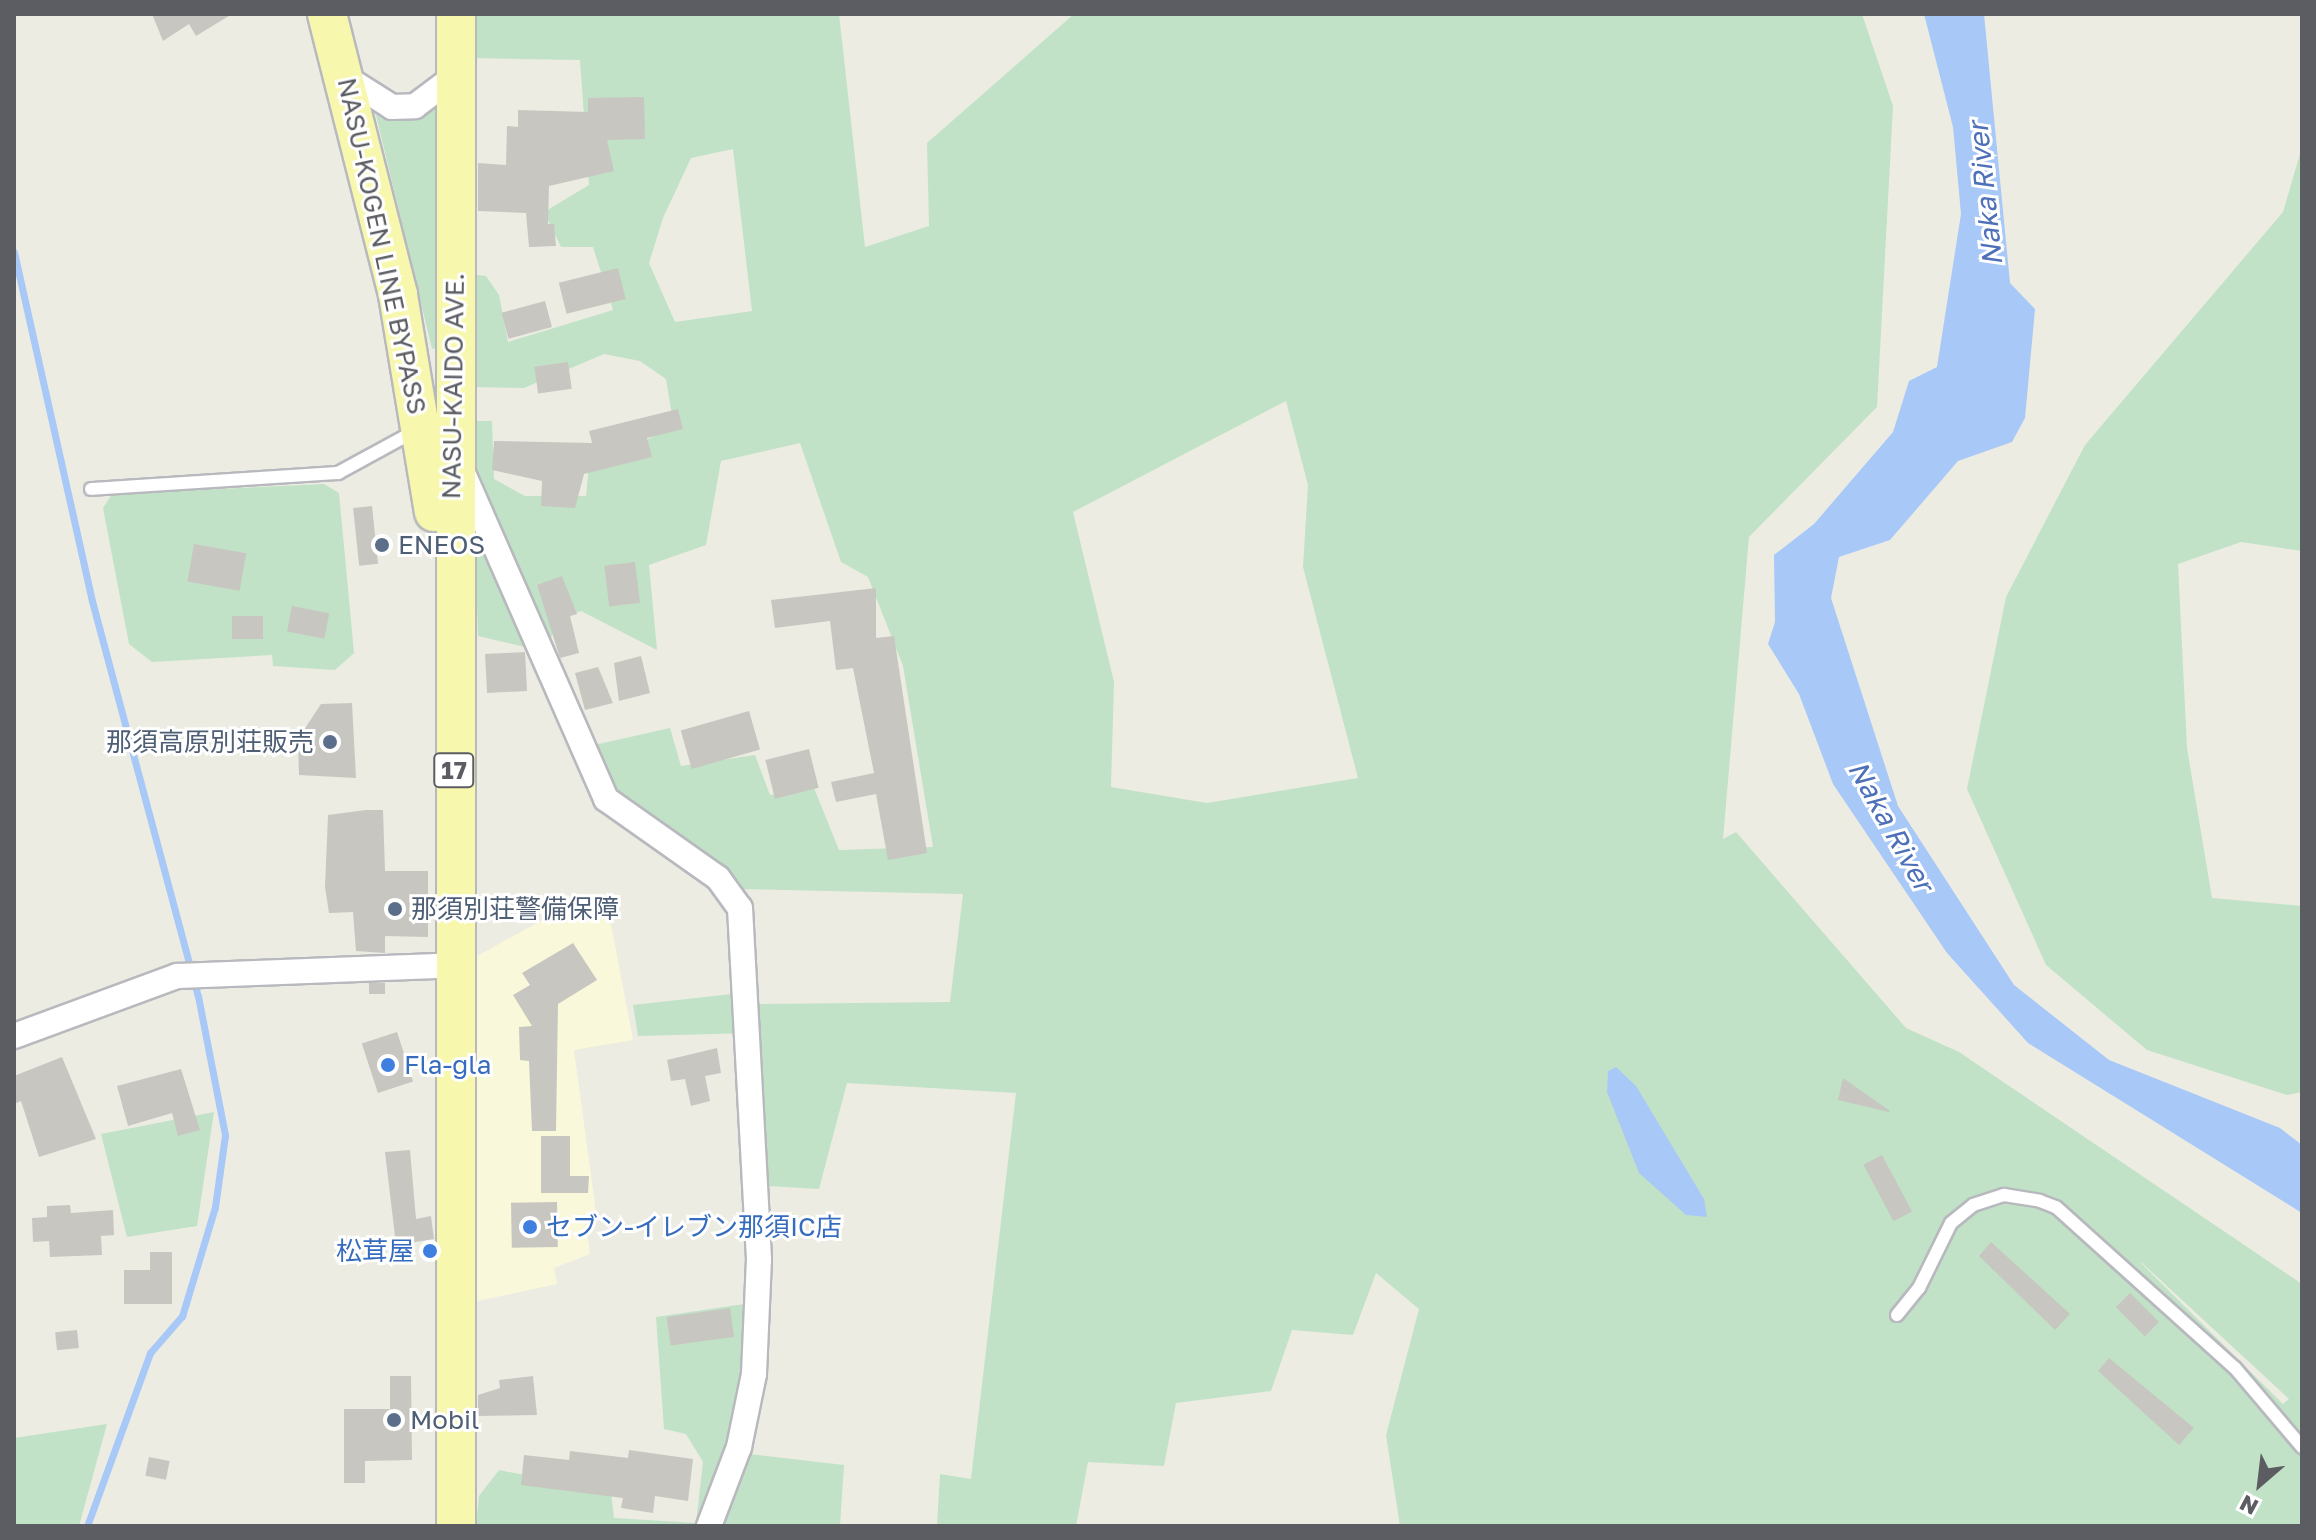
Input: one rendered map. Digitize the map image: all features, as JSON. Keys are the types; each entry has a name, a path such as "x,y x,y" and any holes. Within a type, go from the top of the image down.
{"main road":[{"name":"NASU-KOGEN LINE BYPASS","path":"327,14 348,79 421,427 451,622"},
{"name":"NASU-KAIDO AVE.","path":"456,14 451,622 457,965 456,1526"}],"street":[{"path":"348,79 392,107 415,106 455,76"},
{"path":"453,448 606,799 718,878 740,908 759,1259 754,1374 735,1460 709,1526"},
{"path":"14,1036 177,976 205,972 457,965"}],"lane":[{"path":"91,489 338,473 369,463 421,427"},
{"path":"1897,1315 1919,1288 1951,1223 1973,1205 2004,1195 2040,1201 2056,1207 2235,1368 2302,1447"}],"shaded area":[{"path":"606,898 633,1040 574,1050 596,1212 585,1217 590,1254 554,1268 557,1284 473,1302 477,956 557,912"}],"green space":[{"path":"463,14 839,14 865,247 929,226 927,143 1074,14 1862,14 1893,106 1877,407 1749,537 1723,839 1736,832 1906,1028 1959,1052 2302,1284 2302,1526 1400,1526 1386,1435 1419,1309 1376,1273 1353,1335 1292,1330 1271,1391 1176,1403 1164,1466 1088,1462 1076,1526 937,1526 940,1474 971,1479 1016,1093 847,1083 819,1189 768,1186 752,1033 638,1036 633,1005 732,994 753,1004 950,1002 963,894 741,889 612,794 590,746 670,728 681,766 755,755 770,795 814,788 839,850 933,847 903,666 868,577 841,562 800,443 721,461 706,545 649,565 657,650 581,611 557,621 546,652 478,636 471,421 492,421 494,479 525,496 586,496 589,466 674,427 666,379 640,361 604,354 524,388 471,387 468,274 486,276 499,295 508,342 613,310 593,247 561,247 544,212 589,185 580,60 470,58","holes":["733,149 752,311 675,322 649,263 663,218 691,158","1286,401 1308,485 1303,567 1358,778 1207,803 1111,787 1114,682 1073,512","2141,1263 2289,1399 2283,1404"]},
{"path":"440,106 439,347 432,349 376,115 406,119"},
{"path":"2302,147 2302,551 2241,542 2178,564 2187,748 2212,898 2302,906 2302,1092 2287,1095 2147,1050 2046,965 1967,789 2006,597 2085,445 2283,212"},
{"path":"324,484 339,493 354,653 335,670 273,666 272,655 152,662 129,644 103,508 112,494"},
{"path":"214,1112 197,1226 127,1237 101,1134"},
{"path":"751,1303 733,1452 844,1465 840,1526 476,1526 479,1496 499,1470 611,1492 614,1518 696,1523 703,1462 686,1434 664,1429 656,1317"},
{"path":"107,1424 79,1526 14,1526 14,1438"}],"water":[{"name":"Naka River","path":"1924,14 1984,14 2010,283 2035,309 2025,418 2012,442 1958,461 1890,540 1839,557 1831,598 1898,806 2014,985 2109,1060 2280,1128 2302,1145 2302,1213 2028,1043 1947,953 1833,784 1799,694 1768,644 1775,622 1774,555 1814,524 1893,432 1909,381 1937,367 1961,214 1953,127"},
{"path":"1616,1067 1636,1086 1704,1199 1707,1217 1686,1215 1639,1173 1607,1092 1608,1071"}],"building":[{"path":"152,14 232,14 196,36 189,24 163,41"},
{"path":"644,97 645,139 607,140 614,171 549,186 548,224 554,224 556,246 529,247 526,213 478,211 478,163 506,165 507,126 518,127 518,110 588,112 588,98"},
{"path":"618,268 626,299 567,314 559,283"},
{"path":"545,301 552,327 509,339 502,313"},
{"path":"568,362 572,389 538,393 534,367"},
{"path":"678,409 683,429 647,438 652,457 584,474 575,508 541,506 542,481 492,470 494,441 592,443 589,431"},
{"path":"372,506 378,564 359,566 353,508"},
{"path":"194,544 246,553 240,591 187,581"},
{"path":"635,562 640,603 609,606 604,566"},
{"path":"562,576 577,614 570,616 579,653 560,658 537,585"},
{"path":"876,588 876,638 894,636 927,853 888,860 876,794 836,802 831,782 874,773 853,668 836,670 830,621 775,628 771,600"},
{"path":"292,606 329,613 324,639 287,632"},
{"path":"232,616 263,616 263,639 232,639"},
{"path":"525,652 527,691 487,693 485,654"},
{"path":"641,656 650,693 619,701 614,663"},
{"path":"598,667 613,703 585,710 575,673"},
{"path":"352,703 356,778 299,775 298,739 321,704"},
{"path":"749,711 760,749 692,769 681,731"},
{"path":"809,749 819,788 775,799 765,760"},
{"path":"383,810 385,871 428,871 428,937 385,936 385,953 356,951 353,912 329,913 325,887 328,815"},
{"path":"573,943 597,980 558,1004 556,1131 532,1131 529,1061 520,1060 519,1027 532,1026 513,995 530,985 522,973"},
{"path":"369,983 385,983 385,994 369,994"},
{"path":"397,1032 413,1081 378,1093 362,1043"},
{"path":"717,1048 721,1073 705,1076 710,1101 691,1106 685,1079 671,1081 667,1060"},
{"path":"62,1057 96,1139 39,1157 21,1101 14,1104 14,1076"},
{"path":"181,1069 200,1130 178,1136 172,1113 128,1126 117,1086"},
{"path":"1843,1078 1890,1111 1838,1100"},
{"path":"541,1136 570,1136 570,1176 589,1176 588,1193 541,1193"},
{"path":"410,1150 416,1219 431,1216 434,1239 396,1245 385,1152"},
{"path":"1882,1155 1912,1212 1894,1221 1863,1165"},
{"path":"557,1202 558,1247 512,1248 511,1203"},
{"path":"70,1205 71,1213 113,1210 114,1235 101,1236 102,1255 50,1257 49,1241 33,1242 32,1218 47,1217 47,1206"},
{"path":"1991,1242 2070,1314 2055,1330 1979,1256"},
{"path":"150,1252 172,1252 172,1304 124,1304 124,1270 150,1270"},
{"path":"2130,1293 2159,1322 2145,1336 2116,1307"},
{"path":"730,1308 734,1337 671,1346 667,1317"},
{"path":"77,1330 79,1348 57,1350 55,1332"},
{"path":"2109,1358 2194,1428 2179,1445 2098,1371"},
{"path":"390,1376 411,1376 412,1460 365,1461 365,1483 344,1483 344,1409 390,1409"},
{"path":"533,1376 537,1415 478,1416 478,1395 500,1388 499,1380"},
{"path":"629,1450 693,1459 688,1501 655,1496 653,1513 621,1508 623,1498 521,1485 524,1455 569,1460 570,1451 628,1458"},
{"path":"149,1457 170,1461 166,1480 145,1476"}],"waterway":[{"path":"14,252 92,601 198,996 225,1135 215,1207 182,1316 150,1353 87,1526"}],"place":[{"name":"ENEOS","path":"382,545"},
{"name":"那須高原別荘販売","path":"330,742"},
{"name":"那須別荘警備保障","path":"395,909"},
{"name":"Fla-gla","path":"388,1065"},
{"name":"セブン-イレブン那須IC店","path":"530,1227"},
{"name":"松茸屋","path":"430,1251"},
{"name":"Mobil","path":"394,1420"}]}
